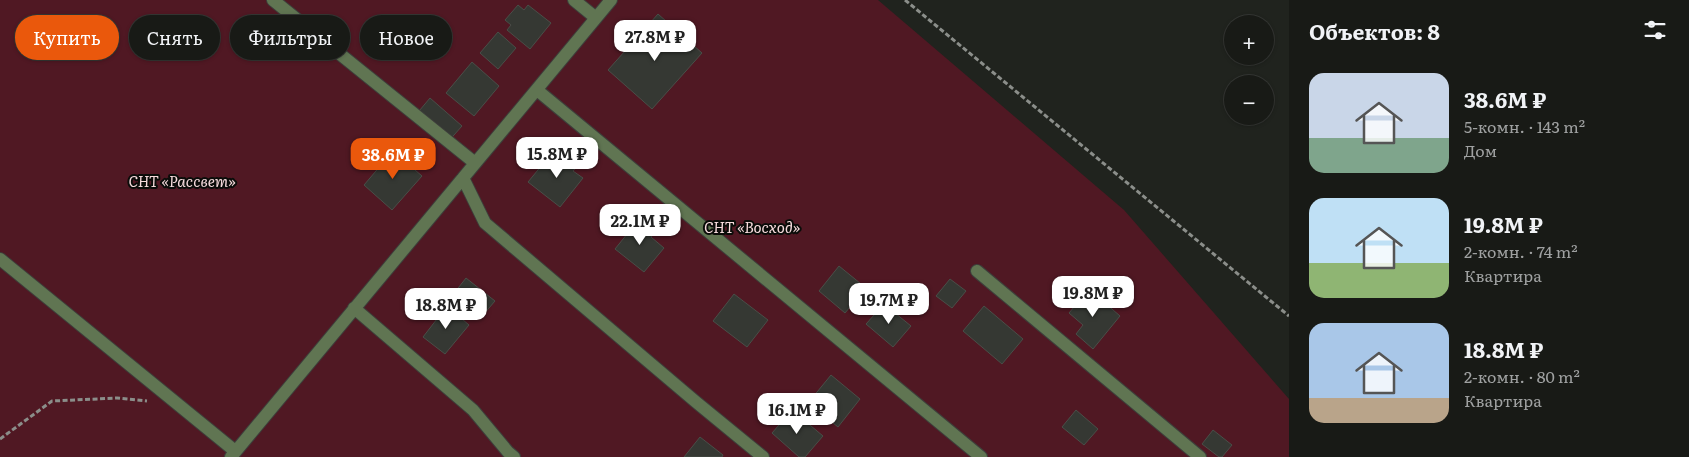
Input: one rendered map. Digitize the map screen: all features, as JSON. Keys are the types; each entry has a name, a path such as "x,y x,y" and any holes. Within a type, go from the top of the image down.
{"lane":[{"path":"273,0 475,163"},
{"path":"574,0 596,18"},
{"path":"0,259 176,403 233,454 611,0"},
{"path":"537,90 981,457"},
{"path":"463,178 485,223 763,457"},
{"path":"977,271 1200,457"},
{"path":"354,308 473,410 514,457"}],"path":[{"path":"905,0 1289,316"},
{"path":"0,439 52,401 117,398 176,403"}],"green space":[{"name":"СНТ «Восход»","path":"0,0 878,0 1124,210 1289,399 1289,457 0,457"}],"building":[{"path":"518,5 524,10 528,5 551,23 530,49 507,30 511,25 505,20"},
{"path":"658,14 702,53 652,109 608,70"},
{"path":"498,32 516,48 498,69 480,53"},
{"path":"472,62 499,86 474,116 446,93"},
{"path":"430,98 462,126 446,144 414,117"},
{"path":"393,151 422,176 392,210 364,185"},
{"path":"552,153 559,158 563,153 578,165 573,171 583,178 560,207 528,182"},
{"path":"640,218 656,231 651,237 664,248 644,272 615,249"},
{"path":"839,266 866,288 845,313 819,291"},
{"path":"466,278 495,301 483,315 455,292"},
{"path":"950,279 966,291 952,308 936,296"},
{"path":"1089,289 1120,316 1093,349 1076,334 1083,325 1069,313"},
{"path":"734,294 768,320 747,347 713,321"},
{"path":"884,304 911,326 893,347 866,324"},
{"path":"447,306 469,325 445,354 423,337"},
{"path":"984,306 1023,339 1002,364 963,331"},
{"path":"831,375 860,399 838,427 808,403"},
{"path":"792,410 823,436 805,457 799,457 772,433"},
{"path":"1076,410 1098,429 1084,445 1062,427"},
{"path":"1213,430 1232,445 1222,457 1219,457 1202,444"},
{"path":"700,437 723,455 722,457 684,457"}],"park label":[{"name":"СНТ «Рассвет»","path":"182,182"}]}
